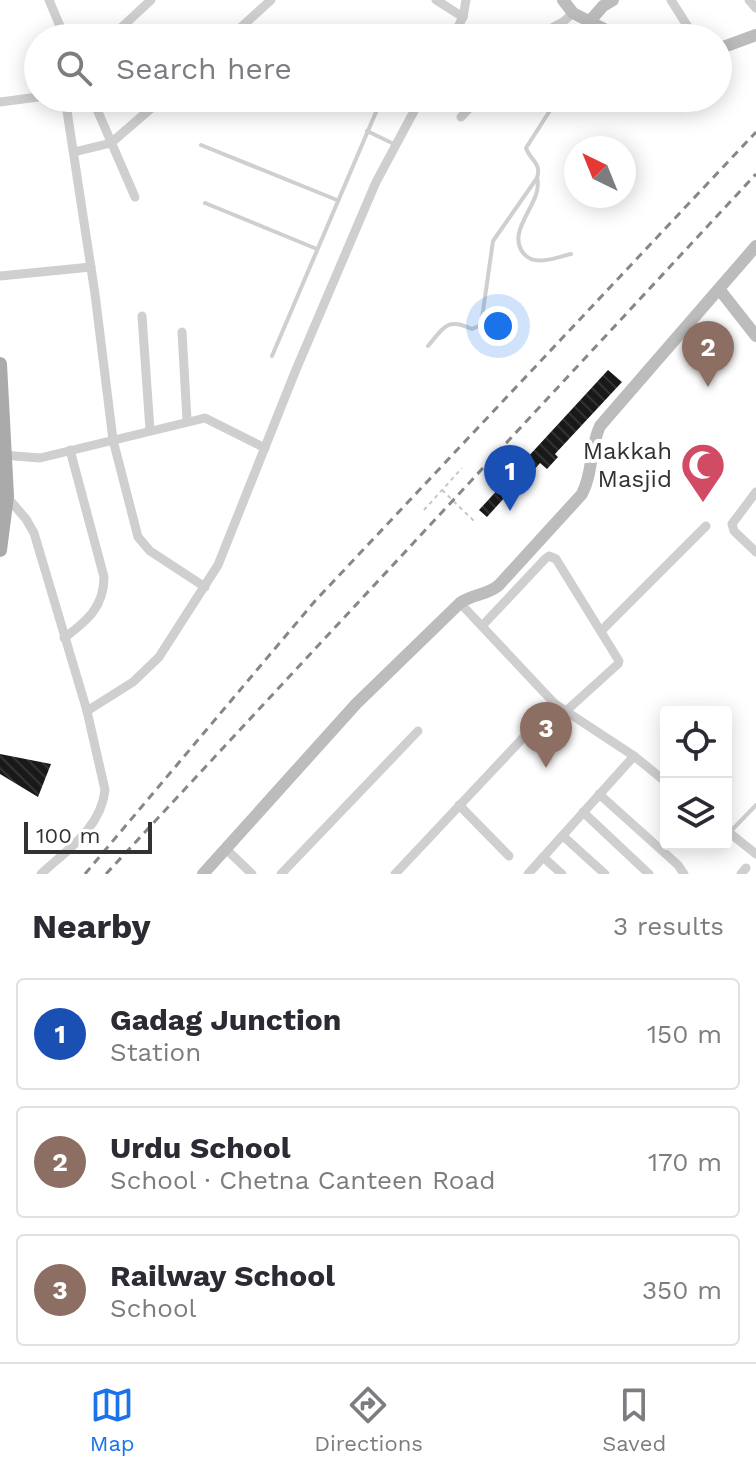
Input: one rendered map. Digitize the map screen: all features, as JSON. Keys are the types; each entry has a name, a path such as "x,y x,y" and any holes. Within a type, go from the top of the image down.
{"main road":[{"path":"0,364 3,455 0,547"}],"street":[{"path":"49,0 59,24"},
{"path":"125,24 151,0"},
{"path":"244,24 271,0"},
{"path":"436,0 463,17"},
{"path":"459,24 466,0"},
{"path":"563,0 573,13 593,24"},
{"path":"589,22 613,0"},
{"path":"671,0 686,24"},
{"path":"559,24 573,13"},
{"path":"732,44 756,35"},
{"path":"0,102 24,99"},
{"path":"67,112 113,440 138,537 150,551 205,587"},
{"path":"98,112 135,197"},
{"path":"74,152 111,143 147,112"},
{"path":"87,711 133,682 159,657 218,565 376,182 414,112"},
{"path":"461,117 466,112"},
{"path":"203,874 356,704 460,603 472,595 494,589 582,494 587,485 594,438 600,426 756,246"},
{"path":"0,276 91,267"},
{"path":"719,289 756,336"},
{"path":"142,316 150,430"},
{"path":"182,332 187,420"},
{"path":"3,455 40,458 205,418 265,448"},
{"path":"64,638 91,615 104,592 101,565 70,450"},
{"path":"756,492 733,521 732,528 756,552"},
{"path":"3,494 26,519 34,533 87,711 105,790 103,803 92,826 41,874"},
{"path":"601,631 706,526"},
{"path":"482,626 549,556 556,559 619,661 566,711"},
{"path":"460,603 555,704 634,756 661,778"},
{"path":"395,874 555,704"},
{"path":"281,874 418,731"},
{"path":"528,874 634,756"},
{"path":"599,794 678,865 684,874"},
{"path":"459,805 509,856"},
{"path":"583,812 649,874"},
{"path":"563,836 605,874"},
{"path":"732,836 756,854"},
{"path":"226,849 252,874"},
{"path":"543,857 562,874"}],"lane":[{"path":"272,356 376,112"},
{"path":"549,112 526,148 539,170 538,193 520,228 521,250 526,257 538,261 571,254"},
{"path":"367,131 396,145"},
{"path":"201,145 337,200"},
{"path":"428,346 449,323 455,322 472,329 481,325 493,241 537,178"},
{"path":"205,203 317,249"},
{"path":"732,827 756,805"}],"path":[{"path":"424,510 462,468"},
{"path":"441,489 474,521"}],"building":[{"path":"608,370 622,382 555,454 558,457 547,469 540,463 534,470 532,467 487,517 479,510"},
{"path":"0,754 51,764 38,797 0,774"}],"railway":[{"path":"85,874 315,601 756,132"},
{"path":"106,874 756,174"}],"place":[{"name":"Urdu School","path":"708,387"},
{"name":"Makkah Masjid","path":"703,504"},
{"name":"Gadag Junction","path":"510,511"},
{"name":"Railway School","path":"546,768"}]}
